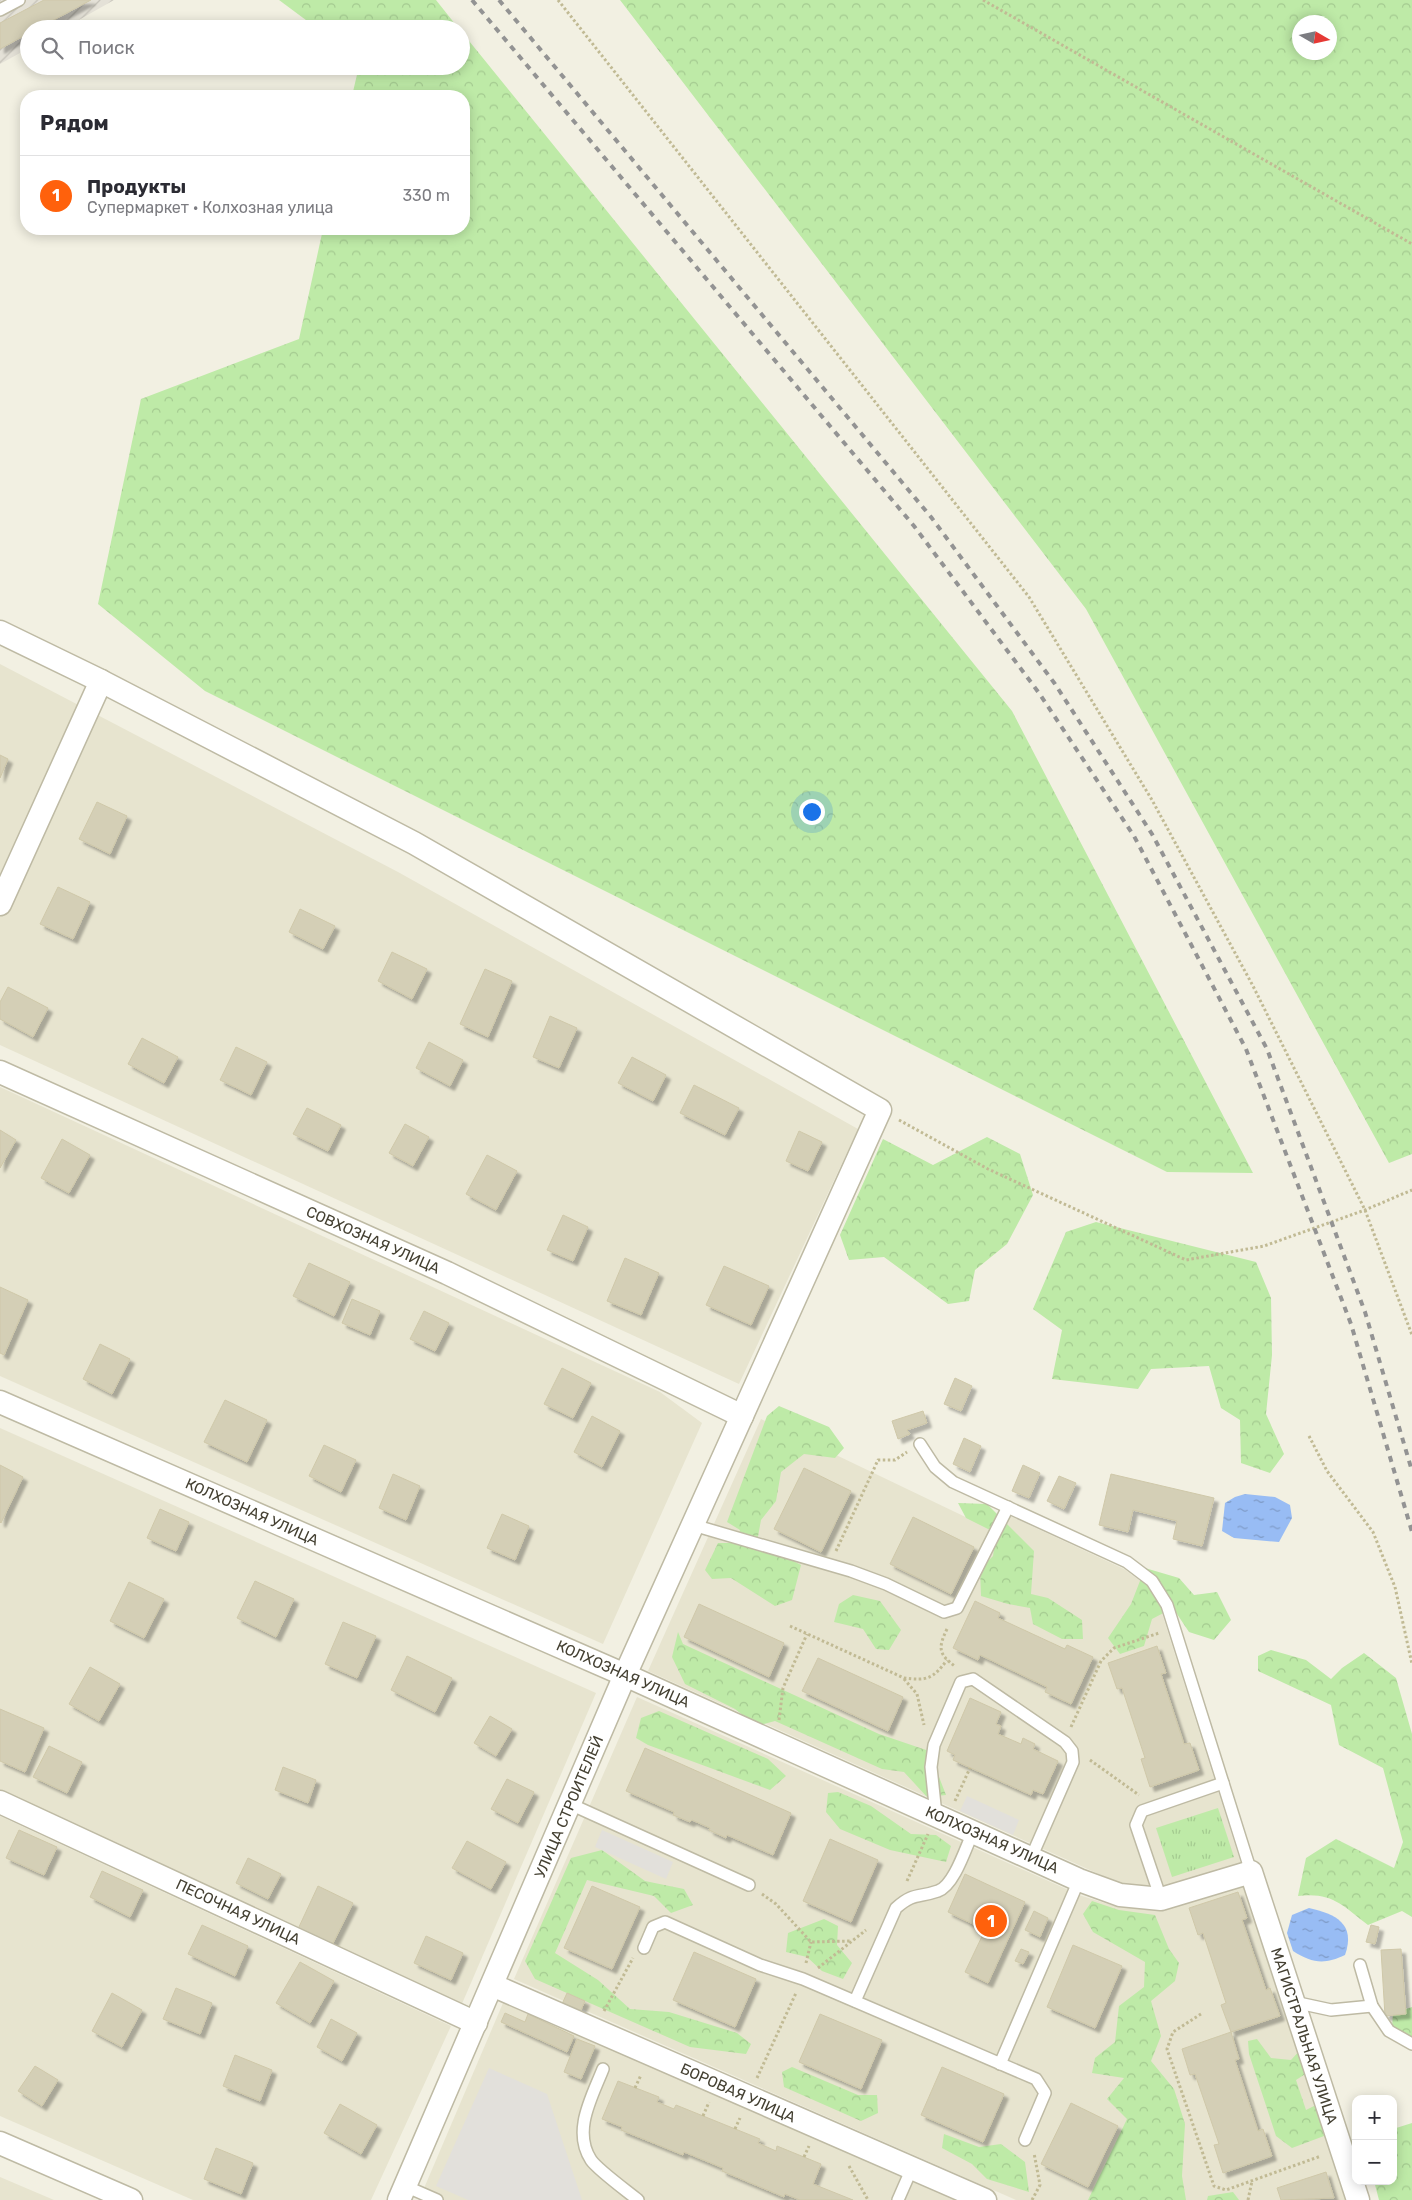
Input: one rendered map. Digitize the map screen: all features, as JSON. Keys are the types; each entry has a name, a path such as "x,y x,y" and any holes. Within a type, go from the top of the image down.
{"street":[{"path":"0,632 100,681 414,843 880,1110"},
{"path":"0,904 100,681"},
{"name":"СОВХОЗНАЯ УЛИЦА","path":"0,1072 447,1273 742,1416"},
{"name":"УЛИЦА СТРОИТЕЛЕЙ","path":"402,2193 626,1675 880,1110"},
{"name":"КОЛХОЗНАЯ УЛИЦА","path":"0,1402 626,1675 1079,1880 1120,1895 1161,1899 1251,1872"},
{"name":"ПЕСОЧНАЯ УЛИЦА","path":"0,1802 476,2023"},
{"name":"МАГИСТРАЛЬНАЯ УЛИЦА","path":"1251,1872 1358,2200"},
{"name":"БОРОВАЯ УЛИЦА","path":"492,1985 985,2200"},
{"path":"0,2143 131,2200"}],"lane":[{"path":"0,10 19,0"},
{"path":"920,1444 935,1467 953,1482 1127,1562 1152,1582 1167,1605 1251,1872"},
{"path":"693,1524 830,1565 886,1584 944,1612 957,1608 1008,1507"},
{"path":"941,1818 931,1768 934,1744 961,1682 973,1679 1065,1742 1072,1751 1072,1762 1031,1858"},
{"path":"1161,1899 1136,1824 1142,1811 1223,1783"},
{"path":"570,1804 749,1885"},
{"path":"855,2001 896,1908 907,1898 940,1891 951,1880 973,1832"},
{"path":"1000,2064 1079,1880"},
{"path":"644,1948 653,1927 665,1922 760,1965 803,1979 1036,2079 1045,2094 1025,2140"},
{"path":"1360,1965 1372,2006 1389,2031 1412,2044"},
{"path":"1294,2002 1331,2010 1372,2006"},
{"path":"603,2069 583,2120 584,2142 592,2160 638,2200"},
{"path":"898,2200 912,2168"},
{"path":"402,2193 436,2200"}],"path":[{"path":"558,0 1029,597 1152,800 1253,986 1365,1210 1412,1335"},
{"path":"983,0 1412,244"},
{"path":"880,1110 988,1169 1186,1260 1264,1246 1365,1210 1412,1190"},
{"path":"1308,1436 1327,1471 1373,1532 1395,1587 1412,1664"},
{"path":"830,1565 878,1460 895,1460 900,1456"},
{"path":"957,1608 942,1641 941,1652 947,1660 973,1679"},
{"path":"790,1626 904,1678 923,1680 938,1674 947,1660"},
{"path":"1155,1807 1065,1742 1101,1661 1114,1648 1174,1628"},
{"path":"782,1746 778,1726 783,1688 807,1634"},
{"path":"904,1678 917,1694 924,1728 934,1744"},
{"path":"748,2097 803,1979 896,1908 941,1818 970,1768"},
{"path":"749,1885 776,1904 811,1942 852,1941"},
{"path":"594,2030 631,1960 644,1948"},
{"path":"1200,2014 1173,2032 1166,2049 1214,2186 1226,2190 1341,2149"},
{"path":"635,2088 640,2077"},
{"path":"703,2116 708,2105"},
{"path":"735,2129 740,2118"},
{"path":"1025,2140 1033,2151 1039,2176 1040,2185 1032,2200"},
{"path":"804,2157 809,2146"},
{"path":"1248,2200 1252,2181"}],"shaded area":[{"path":"0,0 114,0 79,20 20,20 20,53 0,64"},
{"path":"0,664 398,872 858,1129 739,1384 0,1045"},
{"path":"0,1087 660,1392 702,1423 603,1644 0,1376"},
{"path":"761,1419 1001,1534 1010,1516 1124,1569 1147,1586 1160,1607 1241,1864 1160,1889 1121,1884 648,1671"},
{"path":"0,1428 596,1693 461,2006 0,1790"},
{"path":"637,1697 1082,1896 1118,1907 1163,1909 1247,1882 1348,2200 1016,2200 514,1979"},
{"path":"967,1796 1019,1820 1013,1835 960,1811"},
{"path":"0,1816 451,2026 371,2200 193,2200 0,2116"},
{"path":"602,1830 673,1862 666,1879 595,1847"},
{"path":"503,2003 961,2200 419,2200"},
{"path":"489,2068 547,2094 582,2200 468,2200 436,2186"},
{"path":"0,2177 54,2200 0,2200"}],"green space":[{"path":"279,0 436,0 452,20 306,20"},
{"path":"620,0 1412,0 1412,1154 1389,1163 1086,609"},
{"path":"470,42 1012,711 1253,1173 1167,1172 205,691 98,604 141,399 299,339 322,235 470,235 470,90 353,90 357,75 470,75"},
{"path":"987,1137 1020,1154 1033,1195 1007,1244 975,1270 969,1301 948,1304 884,1257 849,1260 840,1235 883,1139 933,1165"},
{"path":"1096,1222 1256,1262 1271,1298 1272,1355 1266,1414 1284,1454 1270,1473 1241,1463 1240,1420 1221,1408 1209,1366 1151,1369 1138,1389 1052,1379 1062,1330 1033,1309 1066,1232"},
{"path":"779,1406 829,1427 844,1448 835,1458 804,1454 781,1472 776,1501 761,1520 757,1542 801,1565 792,1600 775,1606 731,1578 712,1579 705,1570 718,1543 737,1543 740,1530 727,1522 767,1416"},
{"path":"958,1503 987,1504 1034,1551 1031,1594 1048,1598 1082,1620 1083,1639 1062,1639 1033,1624 1030,1608 981,1596 980,1569 993,1556 996,1533 966,1518"},
{"path":"1145,1568 1179,1578 1194,1595 1217,1592 1231,1620 1214,1640 1189,1632 1173,1608 1152,1619 1144,1646 1120,1654 1108,1638 1131,1604"},
{"path":"853,1595 880,1601 901,1630 889,1650 876,1649 863,1629 834,1622 839,1604"},
{"path":"678,1632 683,1644 879,1734 929,1751 946,1795 927,1797 904,1772 882,1769 775,1721 756,1726 735,1709 685,1684 672,1657"},
{"path":"1271,1650 1306,1660 1331,1679 1342,1668 1364,1653 1396,1678 1412,1734 1412,1917 1402,1911 1368,1925 1336,1901 1320,1896 1298,1896 1306,1858 1336,1839 1394,1868 1403,1842 1383,1768 1339,1745 1331,1705 1258,1671 1258,1656"},
{"path":"659,1711 768,1759 786,1776 770,1790 648,1745 636,1738 641,1718"},
{"path":"838,1792 871,1806 911,1834 936,1835 951,1846 946,1862 890,1850 840,1829 826,1812 828,1793"},
{"path":"1218,1808 1234,1857 1172,1877 1156,1828"},
{"path":"602,1850 645,1881 684,1889 693,1905 671,1913 654,1896 587,1880 555,1953 598,1980 630,2009 669,2012 737,2033 751,2044 746,2054 690,2047 535,1979 525,1961 571,1858"},
{"path":"1092,1901 1119,1910 1155,1915 1169,1949 1179,1963 1175,1981 1151,2001 1161,2036 1151,2061 1174,2089 1185,2124 1182,2176 1186,2200 1088,2200 1127,2119 1107,2099 1124,2078 1092,2073 1095,2058 1115,2042 1119,2006 1144,1987 1145,1962 1093,1932 1083,1914"},
{"path":"824,1919 838,1926 837,1945 852,1963 843,1979 822,1971 807,1957 786,1952 788,1933"},
{"path":"1412,2007 1412,2038 1392,2027 1393,2013"},
{"path":"1257,2039 1271,2058 1291,2060 1301,2049 1310,2071 1296,2080 1306,2110 1314,2106 1327,2118 1324,2136 1292,2148 1276,2136 1249,2054 1248,2041"},
{"path":"792,2067 858,2095 877,2095 878,2113 861,2121 784,2087 782,2072"},
{"path":"1412,2123 1412,2200 1379,2200 1375,2185 1397,2185 1397,2128"},
{"path":"944,2134 979,2147 1001,2144 1025,2162 1029,2192 987,2179 972,2164 942,2148"},
{"path":"1233,2192 1239,2200 1207,2200 1208,2196"}],"water":[{"path":"1245,1494 1275,1497 1290,1505 1292,1518 1279,1542 1234,1538 1222,1531 1225,1503"},
{"path":"1309,1908 1335,1917 1346,1928 1348,1944 1345,1955 1331,1960 1318,1961 1306,1958 1293,1951 1287,1933 1292,1915"}],"building":[{"path":"44,0 91,0 54,20 20,20 20,38 0,49 0,23"},
{"path":"0,755 8,759 0,778"},
{"path":"97,802 127,816 110,854 79,839"},
{"path":"58,887 90,902 73,939 40,924"},
{"path":"300,909 335,926 323,949 289,932"},
{"path":"392,952 427,969 412,999 378,981"},
{"path":"485,969 512,981 488,1037 460,1024"},
{"path":"8,987 48,1008 33,1037 0,1019 0,1002"},
{"path":"550,1016 577,1028 559,1068 533,1057"},
{"path":"142,1038 178,1057 164,1083 128,1064"},
{"path":"429,1042 463,1060 450,1086 416,1068"},
{"path":"236,1047 267,1062 251,1095 220,1080"},
{"path":"632,1057 666,1075 653,1101 618,1083"},
{"path":"694,1085 739,1108 725,1135 680,1113"},
{"path":"307,1108 341,1125 328,1151 293,1134"},
{"path":"405,1124 429,1137 413,1166 389,1153"},
{"path":"0,1130 16,1140 0,1168"},
{"path":"799,1131 822,1142 808,1171 786,1161"},
{"path":"62,1139 90,1155 69,1193 41,1178"},
{"path":"487,1155 517,1171 496,1210 466,1194"},
{"path":"563,1215 588,1227 573,1261 547,1250"},
{"path":"625,1258 659,1273 641,1315 607,1301"},
{"path":"309,1263 350,1282 334,1316 293,1296"},
{"path":"724,1266 769,1286 751,1325 706,1305"},
{"path":"0,1287 28,1300 4,1355 0,1353"},
{"path":"352,1299 380,1311 370,1335 342,1323"},
{"path":"424,1311 449,1323 435,1351 410,1339"},
{"path":"100,1344 130,1359 112,1394 83,1379"},
{"path":"562,1368 591,1383 573,1418 544,1404"},
{"path":"955,1378 972,1386 961,1411 944,1404"},
{"path":"225,1400 267,1420 247,1462 204,1442"},
{"path":"923,1411 927,1423 907,1430 910,1434 898,1439 892,1421"},
{"path":"592,1416 620,1431 602,1467 574,1452"},
{"path":"964,1438 981,1446 970,1472 953,1464"},
{"path":"324,1445 356,1460 341,1492 309,1476"},
{"path":"0,1465 23,1477 1,1523 0,1522"},
{"path":"1023,1465 1040,1473 1029,1498 1012,1491"},
{"path":"804,1468 851,1491 821,1552 774,1529"},
{"path":"393,1474 420,1486 406,1520 379,1508"},
{"path":"1111,1474 1214,1498 1202,1546 1173,1539 1177,1521 1133,1510 1128,1532 1099,1525"},
{"path":"1059,1476 1076,1483 1064,1509 1047,1501"},
{"path":"160,1509 189,1522 176,1551 147,1538"},
{"path":"502,1514 529,1526 515,1560 487,1548"},
{"path":"913,1517 974,1547 951,1594 890,1564"},
{"path":"255,1581 294,1599 276,1637 237,1618"},
{"path":"129,1582 164,1599 144,1638 110,1621"},
{"path":"975,1601 1000,1613 998,1618 1065,1649 1067,1645 1093,1657 1071,1704 1045,1692 1047,1687 980,1655 978,1660 953,1648"},
{"path":"699,1604 784,1643 769,1677 684,1637"},
{"path":"343,1622 376,1636 357,1678 325,1664"},
{"path":"1157,1646 1166,1673 1161,1674 1184,1744 1190,1743 1199,1770 1150,1787 1141,1759 1145,1758 1122,1688 1117,1689 1108,1663"},
{"path":"407,1656 452,1678 435,1712 391,1690"},
{"path":"818,1658 903,1697 888,1731 802,1691"},
{"path":"90,1667 120,1684 99,1721 69,1704"},
{"path":"970,1698 1001,1712 996,1724 1001,1726 998,1734 1021,1744 1023,1738 1035,1744 1033,1749 1058,1761 1043,1794 1033,1790 1031,1795 953,1760 955,1755 947,1751"},
{"path":"0,1709 44,1728 25,1772 0,1761"},
{"path":"490,1716 512,1729 496,1756 474,1743"},
{"path":"49,1746 82,1762 67,1793 33,1777"},
{"path":"645,1748 791,1813 773,1855 727,1835 726,1838 692,1820 690,1822 673,1815 674,1812 626,1791"},
{"path":"283,1767 316,1780 308,1803 275,1790"},
{"path":"507,1779 534,1792 518,1823 491,1809"},
{"path":"19,1830 57,1847 44,1875 6,1858"},
{"path":"830,1839 878,1860 851,1922 803,1901"},
{"path":"467,1841 506,1862 491,1889 452,1868"},
{"path":"248,1858 281,1874 268,1899 236,1883"},
{"path":"102,1871 143,1890 130,1917 90,1897"},
{"path":"965,1874 1025,1902 988,1983 965,1972 985,1930 948,1912"},
{"path":"318,1886 353,1903 332,1945 298,1929"},
{"path":"592,1886 640,1907 612,1969 564,1948"},
{"path":"1238,1892 1247,1918 1242,1920 1266,1990 1270,1988 1280,2016 1231,2032 1221,2005 1226,2003 1203,1933 1198,1935 1189,1908"},
{"path":"1034,1911 1048,1918 1040,1937 1025,1930"},
{"path":"202,1925 248,1946 235,1976 188,1954"},
{"path":"1371,1925 1379,1927 1375,1944 1366,1942"},
{"path":"426,1936 463,1953 451,1980 414,1963"},
{"path":"1073,1945 1122,1966 1095,2028 1047,2007"},
{"path":"1021,1949 1029,1952 1023,1964 1015,1961"},
{"path":"1401,1949 1406,2014 1385,2016 1381,1950"},
{"path":"694,1952 756,1979 735,2027 673,2000"},
{"path":"300,1962 334,1981 310,2023 276,2003"},
{"path":"176,1988 212,2003 200,2034 163,2019"},
{"path":"112,1993 142,2010 122,2047 92,2031"},
{"path":"567,1993 585,2001 580,2012 562,2004"},
{"path":"505,2013 525,2022 528,2014 574,2036 567,2052 501,2022"},
{"path":"820,2014 882,2040 861,2089 799,2062"},
{"path":"331,2019 357,2033 342,2061 317,2047"},
{"path":"1231,2032 1239,2059 1235,2060 1258,2131 1263,2129 1272,2156 1223,2173 1214,2145 1219,2144 1195,2074 1190,2075 1182,2049"},
{"path":"577,2039 595,2046 581,2079 564,2072"},
{"path":"235,2055 272,2070 260,2101 223,2086"},
{"path":"35,2066 58,2080 42,2106 18,2091"},
{"path":"942,2067 1004,2094 983,2142 921,2115"},
{"path":"618,2081 659,2097 657,2102 674,2109 676,2105 760,2139 758,2143 776,2151 777,2146 821,2164 813,2184 853,2200 800,2200 785,2194 784,2197 722,2171 723,2168 684,2152 683,2155 621,2130 622,2127 602,2119"},
{"path":"1071,2103 1118,2126 1088,2187 1041,2164"},
{"path":"340,2104 377,2125 361,2154 324,2133"},
{"path":"216,2148 253,2163 241,2194 204,2179"},
{"path":"1326,2172 1334,2198 1281,2200 1277,2188"}],"railway":[{"path":"472,0 914,526 1039,693 1134,836 1246,1049 1351,1324 1412,1532"},
{"path":"499,0 931,517 1055,684 1152,834 1267,1049 1365,1312 1412,1471"}],"place":[{"name":"Продукты","path":"991,1921"}]}
